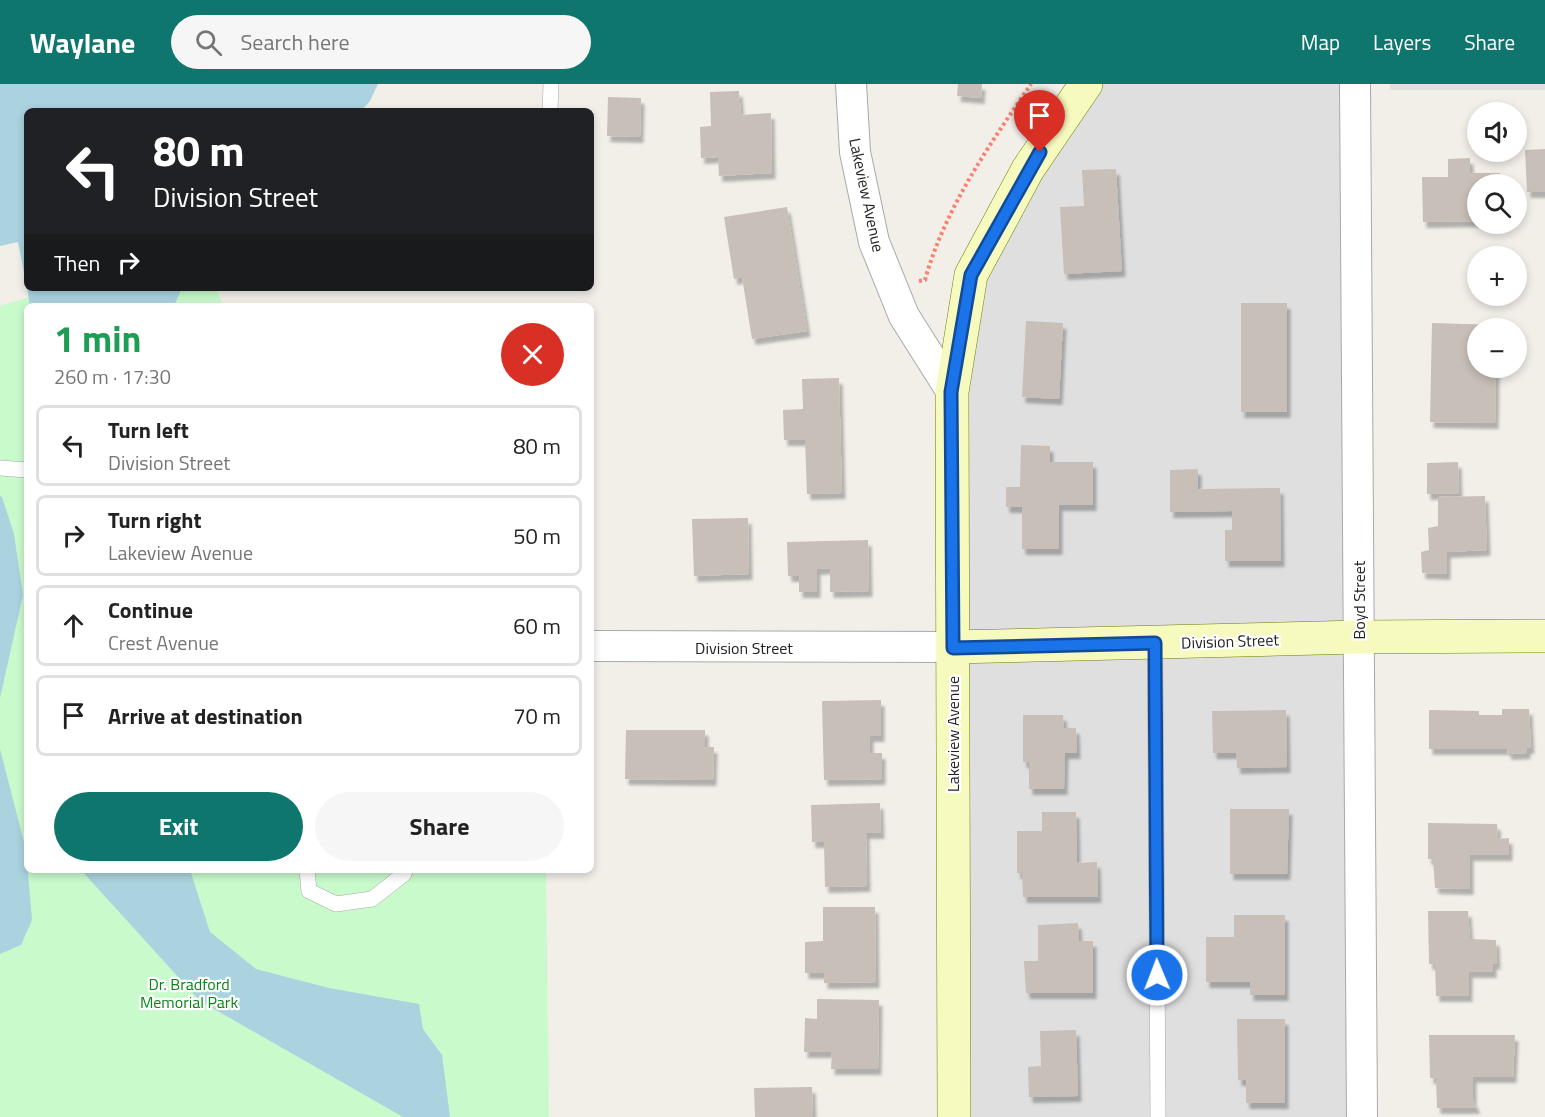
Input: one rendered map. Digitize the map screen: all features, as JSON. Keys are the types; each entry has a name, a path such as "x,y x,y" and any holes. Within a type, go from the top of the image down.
{"street":[{"name":"Lakeview Avenue","path":"851,84 855,152 874,242 904,316 951,392 954,1117"},
{"path":"951,392 971,275 1028,169 1086,84"},
{"name":"Boyd Street","path":"1355,84 1362,1117"},
{"name":"Division Street","path":"594,646 953,648 1359,637 1545,636"}],"lane":[{"path":"550,108 551,84"},
{"path":"0,468 24,470"},
{"path":"1155,643 1158,1117"},
{"path":"307,873 309,891 336,904 372,899 404,873"}],"path":[{"path":"909,277 917,281 925,280 932,257 956,202 1031,84"}],"shaded area":[{"path":"1091,84 1355,84 1362,1117 954,1117 953,647 971,275"},
{"path":"1390,84 1545,84 1545,90 1390,90"}],"green space":[{"name":"Dr. Bradford Memorial Park","path":"50,291 217,291 222,303 24,303 24,873 546,873 549,1117 0,1117 0,306"}],"water":[{"path":"0,84 378,84 370,101 364,108 24,108 24,273 18,242 0,246"},
{"path":"28,291 181,291 175,303 30,303"},
{"path":"0,496 14,534 23,595 0,698"},
{"path":"0,749 24,842 24,873 28,873 32,920 21,945 0,954"},
{"path":"84,873 191,873 210,932 256,969 329,988 419,1004 423,1029 442,1055 450,1117 403,1117 200,1001"}],"building":[{"path":"958,84 982,84 981,98 957,96"},
{"path":"739,91 741,115 771,113 772,173 719,176 718,157 701,158 700,127 711,126 710,92"},
{"path":"608,97 641,98 640,137 607,136"},
{"path":"1545,149 1545,192 1527,192 1527,150"},
{"path":"1467,158 1467,162 1470,162 1470,173 1500,174 1467,174 1467,221 1423,222 1422,177 1448,177 1448,159"},
{"path":"1116,169 1122,271 1064,274 1060,207 1084,206 1082,170"},
{"path":"787,207 807,331 752,339 742,277 734,279 724,217"},
{"path":"1241,303 1287,303 1287,412 1241,412"},
{"path":"1026,321 1063,323 1059,399 1022,397"},
{"path":"1432,323 1467,324 1467,378 1496,378 1495,423 1430,422"},
{"path":"839,378 842,493 807,494 805,440 784,440 783,410 803,409 802,379"},
{"path":"1021,445 1050,446 1050,462 1093,462 1093,505 1059,505 1059,549 1022,549 1022,507 1006,507 1006,487 1020,487"},
{"path":"1458,462 1459,493 1427,494 1427,463"},
{"path":"1198,469 1198,489 1280,488 1281,561 1225,561 1225,530 1232,530 1232,511 1170,512 1170,470"},
{"path":"1485,496 1487,550 1447,552 1447,574 1422,573 1421,552 1429,550 1428,528 1438,526 1438,497"},
{"path":"748,518 749,574 694,576 692,519"},
{"path":"868,540 869,591 830,592 830,568 817,569 817,592 799,592 799,576 788,576 787,542"},
{"path":"881,700 881,736 870,736 870,753 882,753 882,779 824,780 822,701"},
{"path":"1502,709 1529,709 1531,748 1527,748 1527,753 1508,754 1507,749 1429,749 1429,710 1479,711 1479,715 1502,715"},
{"path":"1286,710 1287,767 1237,768 1236,753 1213,753 1212,711"},
{"path":"1023,715 1063,715 1064,728 1076,728 1077,753 1065,753 1064,789 1029,789 1029,762 1023,762"},
{"path":"626,730 705,730 705,747 714,747 713,780 625,779"},
{"path":"880,803 881,833 866,833 867,886 825,887 824,842 812,842 811,805"},
{"path":"1230,809 1289,809 1287,874 1230,874"},
{"path":"1042,812 1076,812 1077,863 1097,862 1098,897 1023,897 1022,873 1017,873 1017,831 1042,831"},
{"path":"1428,823 1497,824 1498,839 1509,838 1509,855 1470,855 1470,889 1435,888 1433,859 1428,859"},
{"path":"823,907 875,907 876,982 824,983 824,973 805,973 805,942 823,941"},
{"path":"1428,911 1468,911 1470,939 1496,940 1497,964 1493,963 1493,972 1469,972 1469,996 1436,996 1435,964 1429,964"},
{"path":"1234,915 1285,915 1285,995 1250,995 1250,982 1206,982 1206,937 1234,937"},
{"path":"1078,923 1079,941 1093,941 1093,993 1026,993 1024,961 1038,961 1038,925"},
{"path":"817,999 879,1000 878,1069 831,1069 832,1052 804,1052 805,1018 817,1019"},
{"path":"1237,1019 1285,1019 1285,1103 1246,1103 1246,1080 1238,1080"},
{"path":"1076,1030 1078,1096 1029,1097 1028,1067 1041,1066 1040,1031"},
{"path":"1429,1035 1515,1035 1513,1077 1473,1077 1473,1100 1477,1108 1437,1108 1436,1078 1430,1078"},
{"path":"812,1087 813,1117 755,1117 754,1088"}],"route":[{"path":"1040,152 1028,169 971,275 951,392 953,648 1155,643 1157,975"}]}
